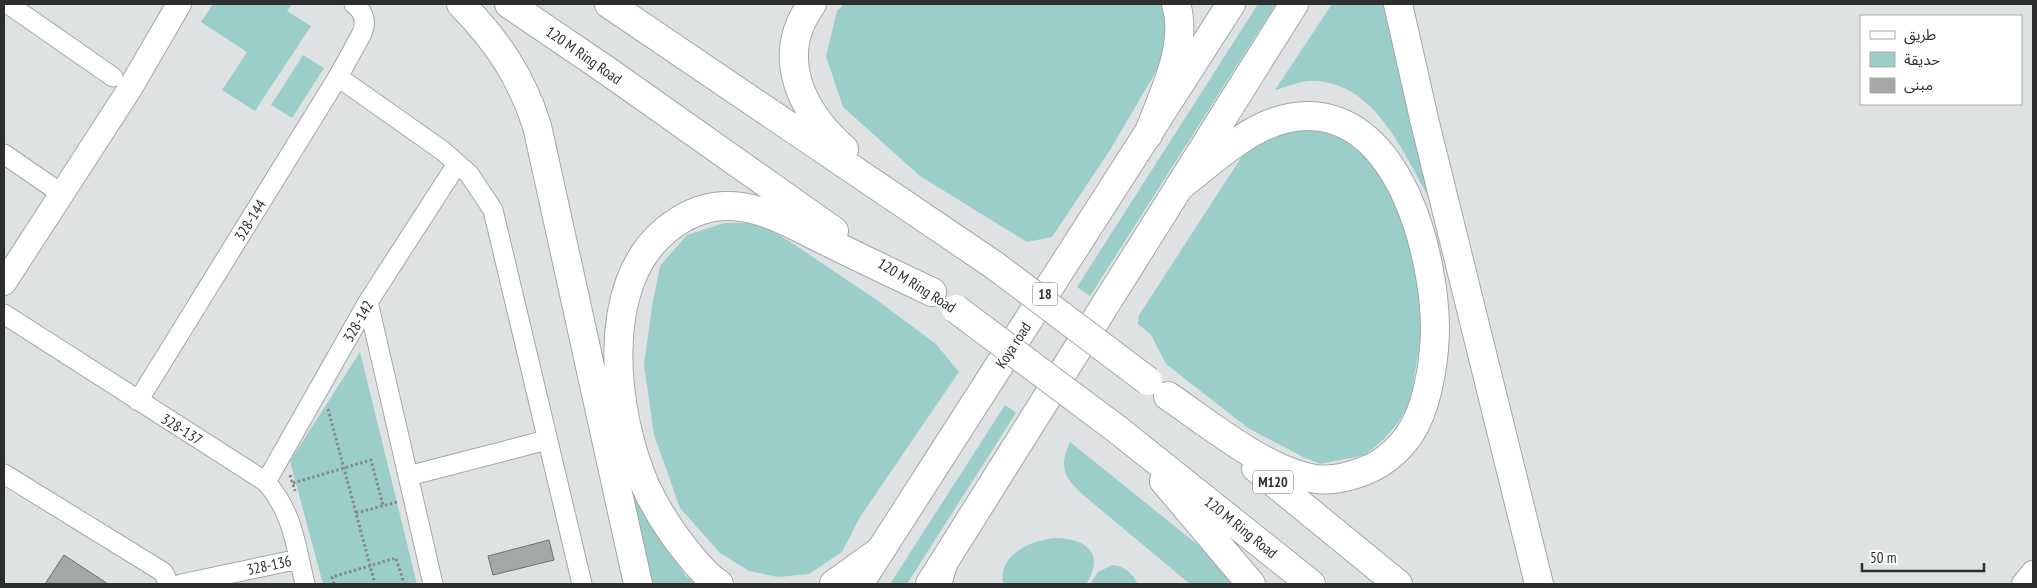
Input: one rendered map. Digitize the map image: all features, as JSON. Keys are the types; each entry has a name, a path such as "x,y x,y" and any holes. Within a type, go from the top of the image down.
{"highway":[{"path":"461,4 488,33 513,68 525,92 537,126 638,584"},
{"name":"120 M Ring Road","path":"510,4 825,225 956,309 1122,433 1311,584"},
{"path":"609,4 965,245"},
{"path":"812,4 799,29 794,54 795,73 800,91 813,116 823,129 845,150 965,245"},
{"path":"1148,135 1178,52 1179,22 1176,4"},
{"name":"Koya road","path":"859,584 1231,4"},
{"path":"937,577 1294,4"},
{"path":"1398,4 1425,123 1539,584"},
{"path":"1158,388 1259,458 1287,472 1317,479 1352,476 1383,461 1396,450 1417,422 1429,376 1435,329 1429,272 1423,244 1411,208 1387,161 1371,144 1353,130 1339,123 1308,116 1278,122 1263,127 1236,143 1179,187"},
{"path":"719,584 701,569 654,504 637,464 626,422 619,376 621,329 630,283 639,261 648,248 670,226 691,214 714,207 738,206 750,208 778,219 932,292"},
{"name":"M120","path":"965,245 1158,388 1398,584"},
{"path":"1122,433 1251,584"},
{"path":"834,584 880,552"}],"street":[{"path":"8,4 113,77"},
{"path":"4,283 129,90 179,4"},
{"name":"328-144","path":"138,401 338,78 364,31 364,17 361,10 354,4"},
{"path":"338,78 443,151 469,174 493,210 582,584"},
{"path":"4,154 62,194"},
{"name":"328-142","path":"266,482 368,302 457,164"},
{"path":"368,302 433,584"},
{"name":"328-137","path":"4,314 266,482 278,496 289,518 305,584"},
{"path":"408,476 547,440"},
{"path":"4,474 163,572 169,584"},
{"name":"328-136","path":"181,584 299,558"},
{"path":"2024,584 2033,573"}],"path":[{"path":"328,407 375,584"},
{"path":"293,483 371,460 383,505"},
{"path":"288,469 295,492"},
{"path":"356,513 400,501"},
{"path":"334,584 332,577 396,558 404,584"}],"green space":[{"path":"213,4 292,4 287,11 311,26 255,111 222,90 247,52 201,22"},
{"path":"844,4 1165,4 1171,46 1110,150 1052,237 1027,242 920,176 843,107 826,56 837,11"},
{"path":"1258,4 1276,4 1090,296 1077,287"},
{"path":"1332,4 1387,4 1433,205 1400,145 1386,125 1372,108 1355,94 1335,85 1313,81 1275,90"},
{"path":"303,55 324,68 292,118 271,105"},
{"path":"1283,127 1319,131 1352,142 1377,169 1392,196 1419,262 1424,319 1410,402 1398,423 1384,439 1365,455 1320,464 1248,428 1166,364 1151,335 1138,324 1139,315 1248,147"},
{"path":"724,223 757,223 789,241 881,303 936,344 959,372 860,517 842,552 809,574 778,577 749,571 720,553 680,508 654,435 644,365 652,306 660,266 687,235"},
{"path":"360,352 417,584 323,584 290,461"},
{"path":"1005,405 1016,413 907,584 890,584"},
{"path":"613,438 671,552 686,576 699,584 649,584"},
{"path":"1070,442 1208,553 1237,584 1190,584 1082,494 1071,482 1065,471 1065,458"},
{"path":"1056,538 1076,541 1090,550 1094,564 1086,584 1003,584 1003,573 1006,564 1018,550 1036,542"},
{"path":"1112,565 1128,571 1138,584 1090,584 1098,572"}],"building":[{"path":"549,540 554,560 493,575 488,556"},
{"path":"64,555 108,584 45,584"}]}
